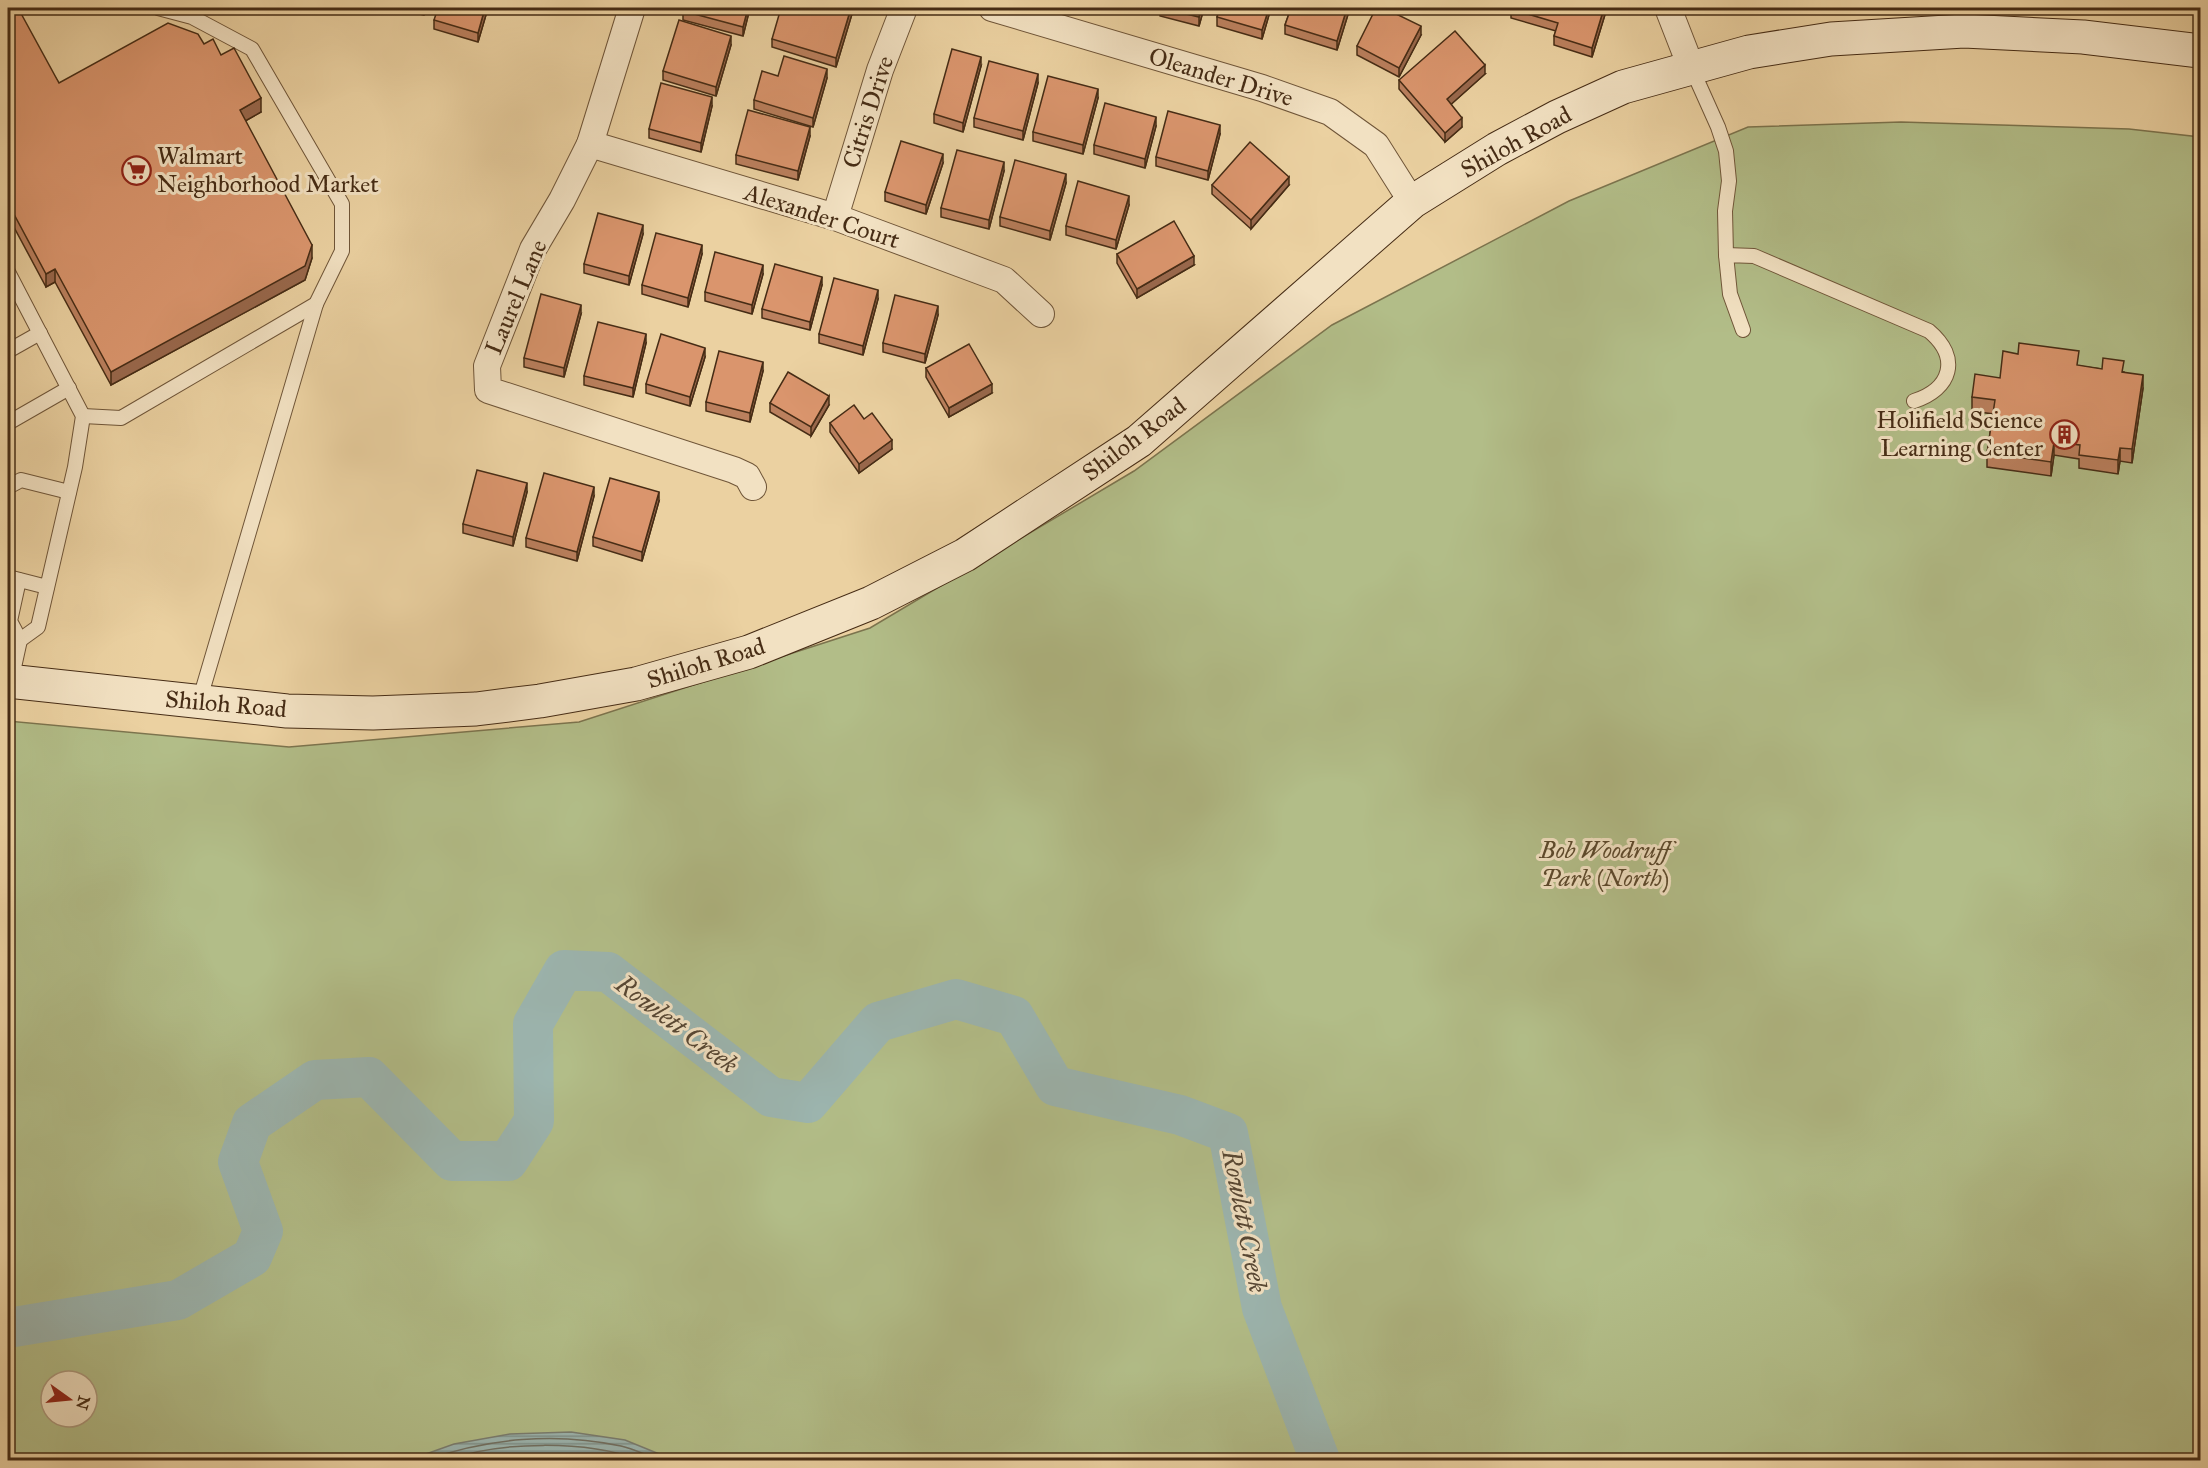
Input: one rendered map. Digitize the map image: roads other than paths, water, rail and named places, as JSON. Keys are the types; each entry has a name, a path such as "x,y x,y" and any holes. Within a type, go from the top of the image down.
{"main road":[{"name":"Shiloh Road","path":"9,681 287,711 373,713 476,709 540,701 636,684 749,652 871,603 965,555 1139,441 1412,202 1497,149 1557,117 1623,87 1749,52 1831,39 1964,31 2083,37 2200,51"}],"street":[{"name":"Laurel Lane","path":"632,8 590,144 562,200 532,249 487,366 488,390 734,470 747,476 753,487"},
{"name":"Citris Drive","path":"835,217 880,70 904,8"},
{"name":"Oleander Drive","path":"992,8 1262,88 1330,112 1376,145 1412,202"},
{"path":"1668,8 1691,67"},
{"name":"Alexander Court","path":"590,144 835,217 1004,280 1041,314"}],"lane":[{"path":"159,8 192,17 252,49 342,204 342,251 316,304 199,703"},
{"path":"1691,67 1718,127 1726,151 1729,181 1725,211 1726,255 1730,294 1743,330"},
{"path":"1726,255 1754,256 1929,332 1946,350 1948,372 1944,381 1930,396 1914,401"},
{"path":"8,276 83,416 69,492 38,627 20,640 9,681"},
{"path":"83,416 121,418 316,304"},
{"path":"8,351 40,333"},
{"path":"8,423 69,388"},
{"path":"8,488 21,480 69,492"},
{"path":"20,640 10,621 13,579 47,587"}],"water":[{"path":"571,1432 625,1440 674,1460 409,1460 454,1444 510,1434"}],"waterway":[{"name":"Rowlett Creek","path":"8,1328 178,1300 252,1257 263,1231 238,1162 252,1123 315,1080 369,1077 452,1161 508,1161 534,1121 533,1024 564,970 608,972 771,1097 808,1103 878,1022 956,999 1014,1016 1055,1086 1180,1115 1228,1133 1262,1308 1320,1460"}],"place":[{"name":"Walmart Neighborhood Market","path":"136,170"},
{"name":"Holifield Science Learning Center","path":"2064,434"}],"park label":[{"name":"Bob Woodruff Park (North)","path":"1605,864"}]}
